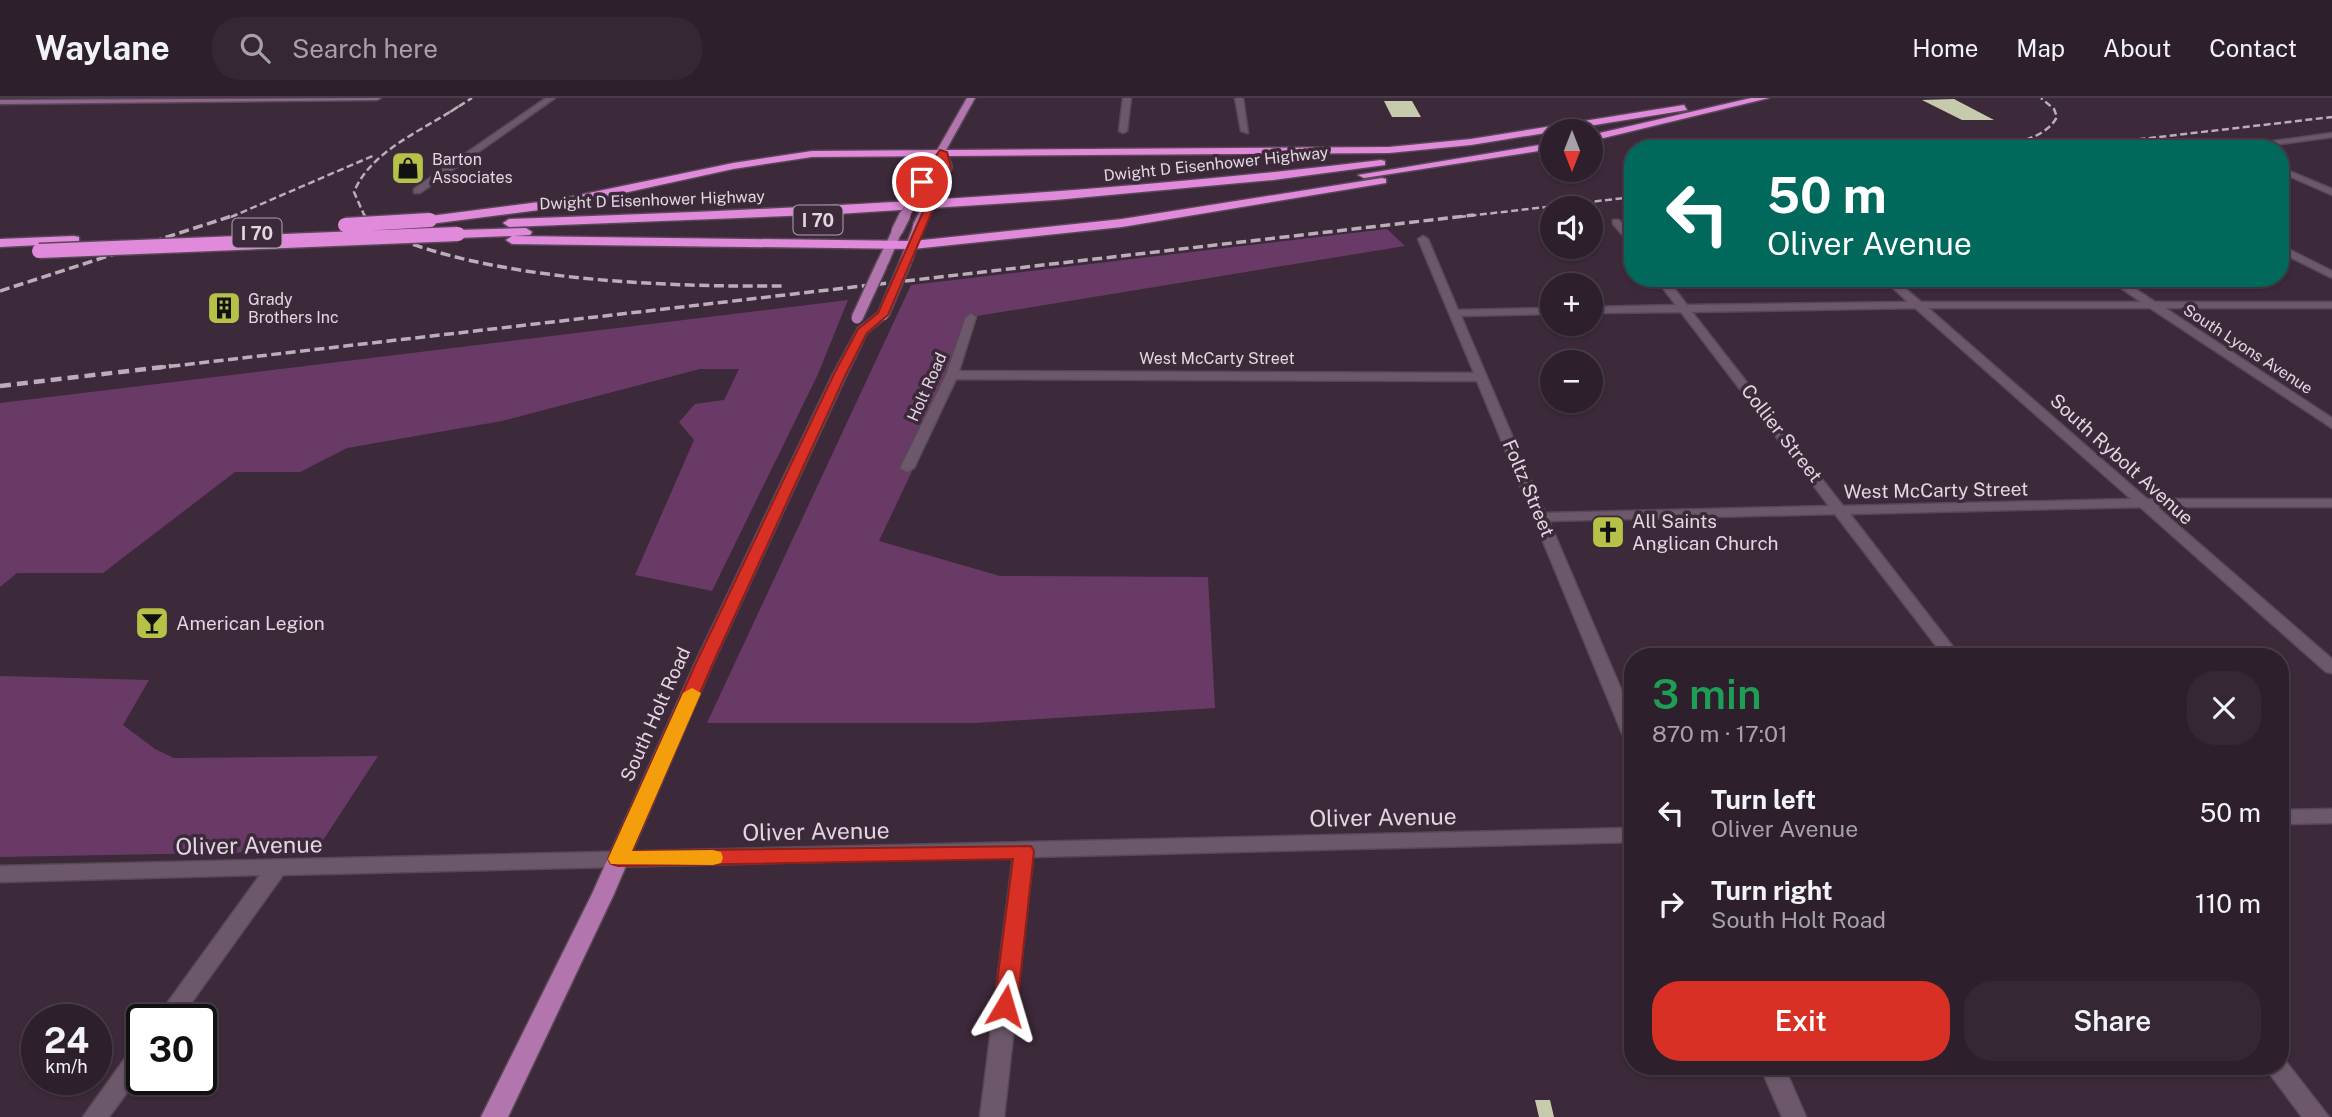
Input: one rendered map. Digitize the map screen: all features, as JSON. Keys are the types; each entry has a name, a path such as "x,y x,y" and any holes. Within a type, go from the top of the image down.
{"highway":[{"path":"1603,125 1723,98"},
{"path":"1603,136 1765,98"},
{"path":"435,223 563,203 781,158 855,152 1388,150 1471,142 1684,108"},
{"name":"Dwight D Eisenhower Highway","path":"0,252 435,223 838,211 1087,195 1331,169 1540,137"},
{"path":"191,240 591,239 913,245 1203,212 1540,149"},
{"name":"Dwight D Eisenhower Highway","path":"0,243 458,234 839,219 1090,204 1353,177 1540,149"}],"main road":[{"path":"0,102 377,98"},
{"name":"South Holt Road","path":"494,1117 618,859 704,663 860,324 897,231 929,168 943,152 971,98"},
{"name":"South Holt Road","path":"860,324 883,315 918,228 947,167 943,152"}],"street":[{"path":"416,191 551,98"},
{"path":"1123,131 1127,98"},
{"path":"1239,98 1245,131"},
{"path":"2289,141 2332,135"},
{"path":"2289,173 2332,192"},
{"path":"1616,222 1624,232"},
{"name":"Foltz Street","path":"1423,239 1624,716"},
{"path":"2289,253 2332,275"},
{"name":"Collier Street","path":"1667,287 1946,648"},
{"name":"South Rybolt Avenue","path":"1897,287 2332,668"},
{"name":"South Lyons Avenue","path":"2125,287 2332,424"},
{"path":"1603,310 1917,305 2332,305"},
{"path":"1456,313 1540,311"},
{"name":"Holt Road","path":"907,468 952,375 971,317"},
{"name":"West McCarty Street","path":"952,375 1482,377"},
{"name":"West McCarty Street","path":"1541,517 2144,504 2332,503"},
{"path":"2289,817 2332,816"},
{"name":"Oliver Avenue","path":"0,874 1624,835"},
{"path":"992,1117 1024,851"},
{"path":"178,1004 276,869"},
{"path":"95,1117 126,1075"},
{"path":"1776,1075 1794,1117"},
{"path":"2283,1075 2317,1117"}],"shaded area":[{"path":"1387,229 1405,246 971,317 956,378 879,541 1000,576 1208,577 1215,708 976,723 707,723 911,285"},
{"path":"848,300 818,374 712,591 635,575 694,440 679,422 695,404 724,400 739,369 700,369 502,421 347,448 300,472 235,472 103,573 17,573 0,587 0,403"},
{"path":"0,676 149,680 123,725 155,749 174,758 378,756 316,851 0,857"}],"building":[{"path":"1954,99 1994,120 1962,120 1922,100"},
{"path":"1384,101 1412,101 1421,117 1392,117"},
{"path":"1535,1100 1550,1100 1554,1117 1539,1117"}],"railway":[{"path":"450,112 472,98"},
{"path":"2025,140 2038,135 2057,117 2054,109 2041,98"},
{"path":"364,216 354,192 373,164 400,142 459,106"},
{"path":"2133,140 2332,117"},
{"path":"231,217 375,155"},
{"path":"1459,217 1624,198"},
{"path":"0,291 235,215"},
{"path":"156,368 1474,215"},
{"path":"364,216 367,220 409,243 496,266 544,274 643,283 782,286"},
{"path":"0,386 171,366"}],"slow traffic":[{"path":"692,693 618,859 713,858"}],"place":[{"name":"Barton Associates","path":"408,168"},
{"name":"Grady Brothers Inc","path":"224,308"},
{"name":"All Saints Anglican Church","path":"1608,532"},
{"name":"American Legion","path":"152,623"}],"route":[{"path":"922,182 929,168 943,152 947,167 918,228 883,315 862,331 840,374 704,663 618,859 1024,851 1005,1006"}]}
